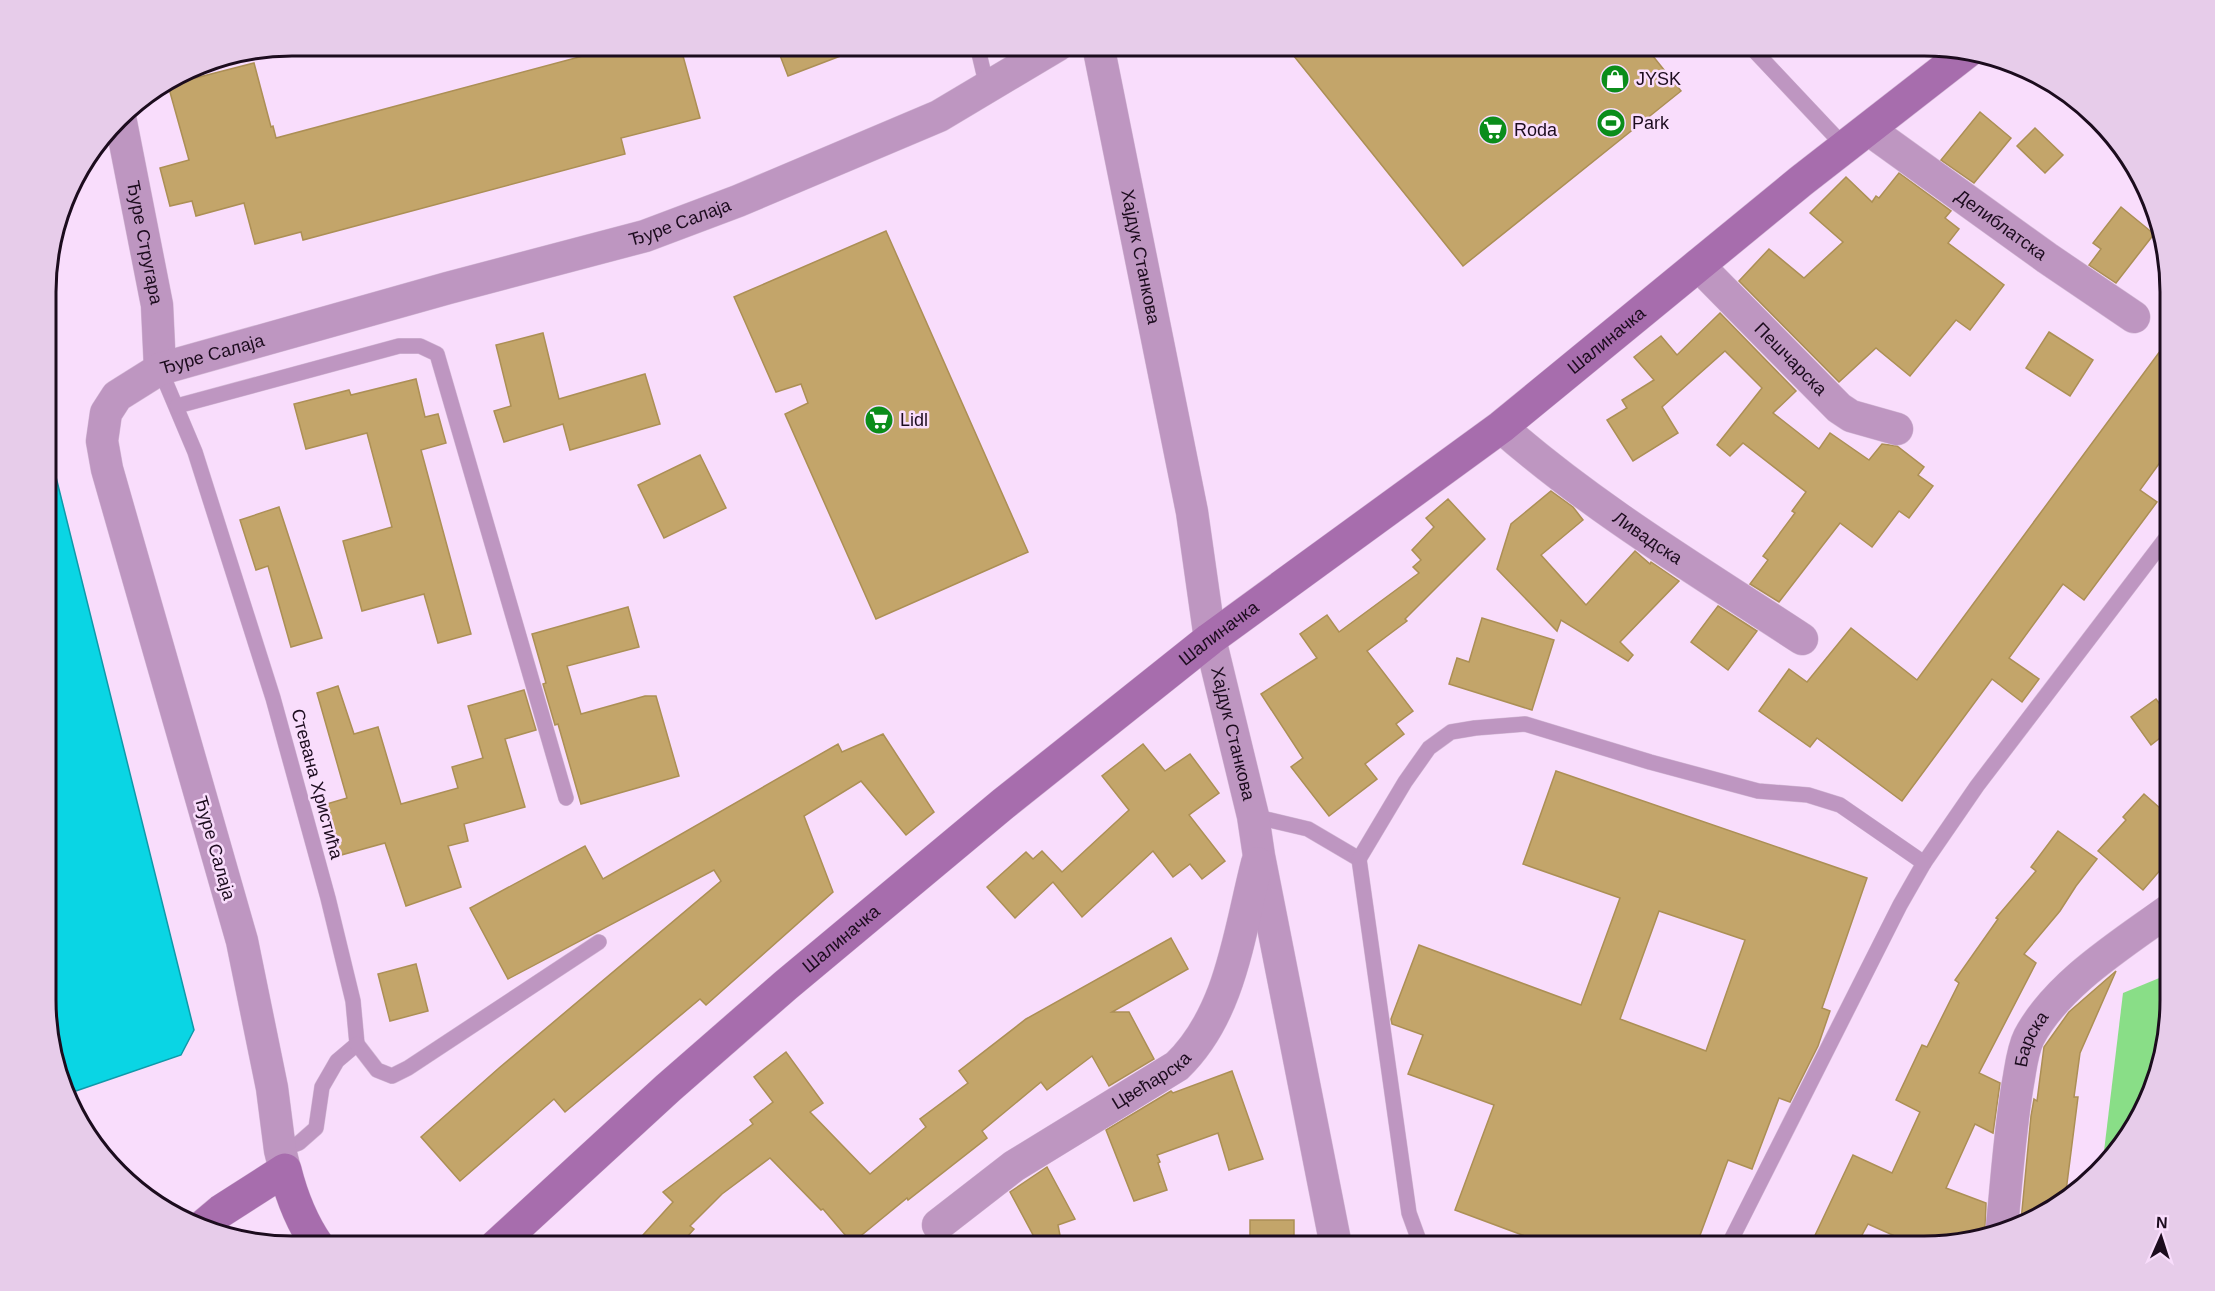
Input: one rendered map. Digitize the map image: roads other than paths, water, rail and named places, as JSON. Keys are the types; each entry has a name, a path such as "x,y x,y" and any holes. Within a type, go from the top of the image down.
{"main road":[{"name":"Шалиначка","path":"507,1236 668,1088 856,924 1003,804 1210,639 1501,427 1698,265 1958,59"},
{"path":"209,1221 282,1160"},
{"name":"Ђуре Салаја","path":"282,1160 293,1198 311,1236"}],"street":[{"name":"Ђуре Салаја","path":"282,1160 272,1088 242,941 107,469 102,441 106,413 117,396 160,369 448,288 645,236 738,201 939,116 1039,56"},
{"name":"Хајдук Станкова","path":"1100,56 1192,513 1210,639 1253,816 1334,1236"},
{"name":"Ђуре Стругара","path":"122,128 157,306 160,369"},
{"name":"Делиблатска","path":"1856,138 2047,258 2134,317"},
{"name":"Пешчарска","path":"1698,265 1839,408 1851,416 1897,429"},
{"name":"Ливадска","path":"1501,427 1536,458 1638,531 1802,639"},
{"name":"Цвећарска","path":"938,1225 1014,1166 1177,1066 1192,1051 1207,1028 1229,977 1259,855"},
{"name":"Барска","path":"2002,1222 2014,1104 2028,1039 2043,1017 2071,985 2106,955 2160,916"}],"lane":[{"path":"980,56 987,87"},
{"path":"1762,56 1856,138"},
{"path":"177,406 399,346 420,346 437,354 566,798"},
{"name":"Стевана Христића","path":"160,369 195,452 273,698 328,898 353,1001 357,1044"},
{"path":"1733,1236 1899,905 1924,863 1977,786 2160,546"},
{"path":"1417,1236 1409,1213 1359,859 1405,782 1430,748 1451,732 1525,724 1650,762 1758,791 1808,795 1840,806 1924,863"},
{"path":"1253,816 1308,829 1359,859"},
{"path":"282,1160 316,1128 322,1087 337,1061 357,1044 377,1070 392,1076 408,1068 600,942"}],"water":[{"path":"56,477 194,1030 181,1055 74,1092 60,1046 56,1015"}],"place":[{"name":"JYSK","path":"1615,79"},
{"name":"Park","path":"1611,123"},
{"name":"Roda","path":"1493,130"},
{"name":"Lidl","path":"879,420"}]}
